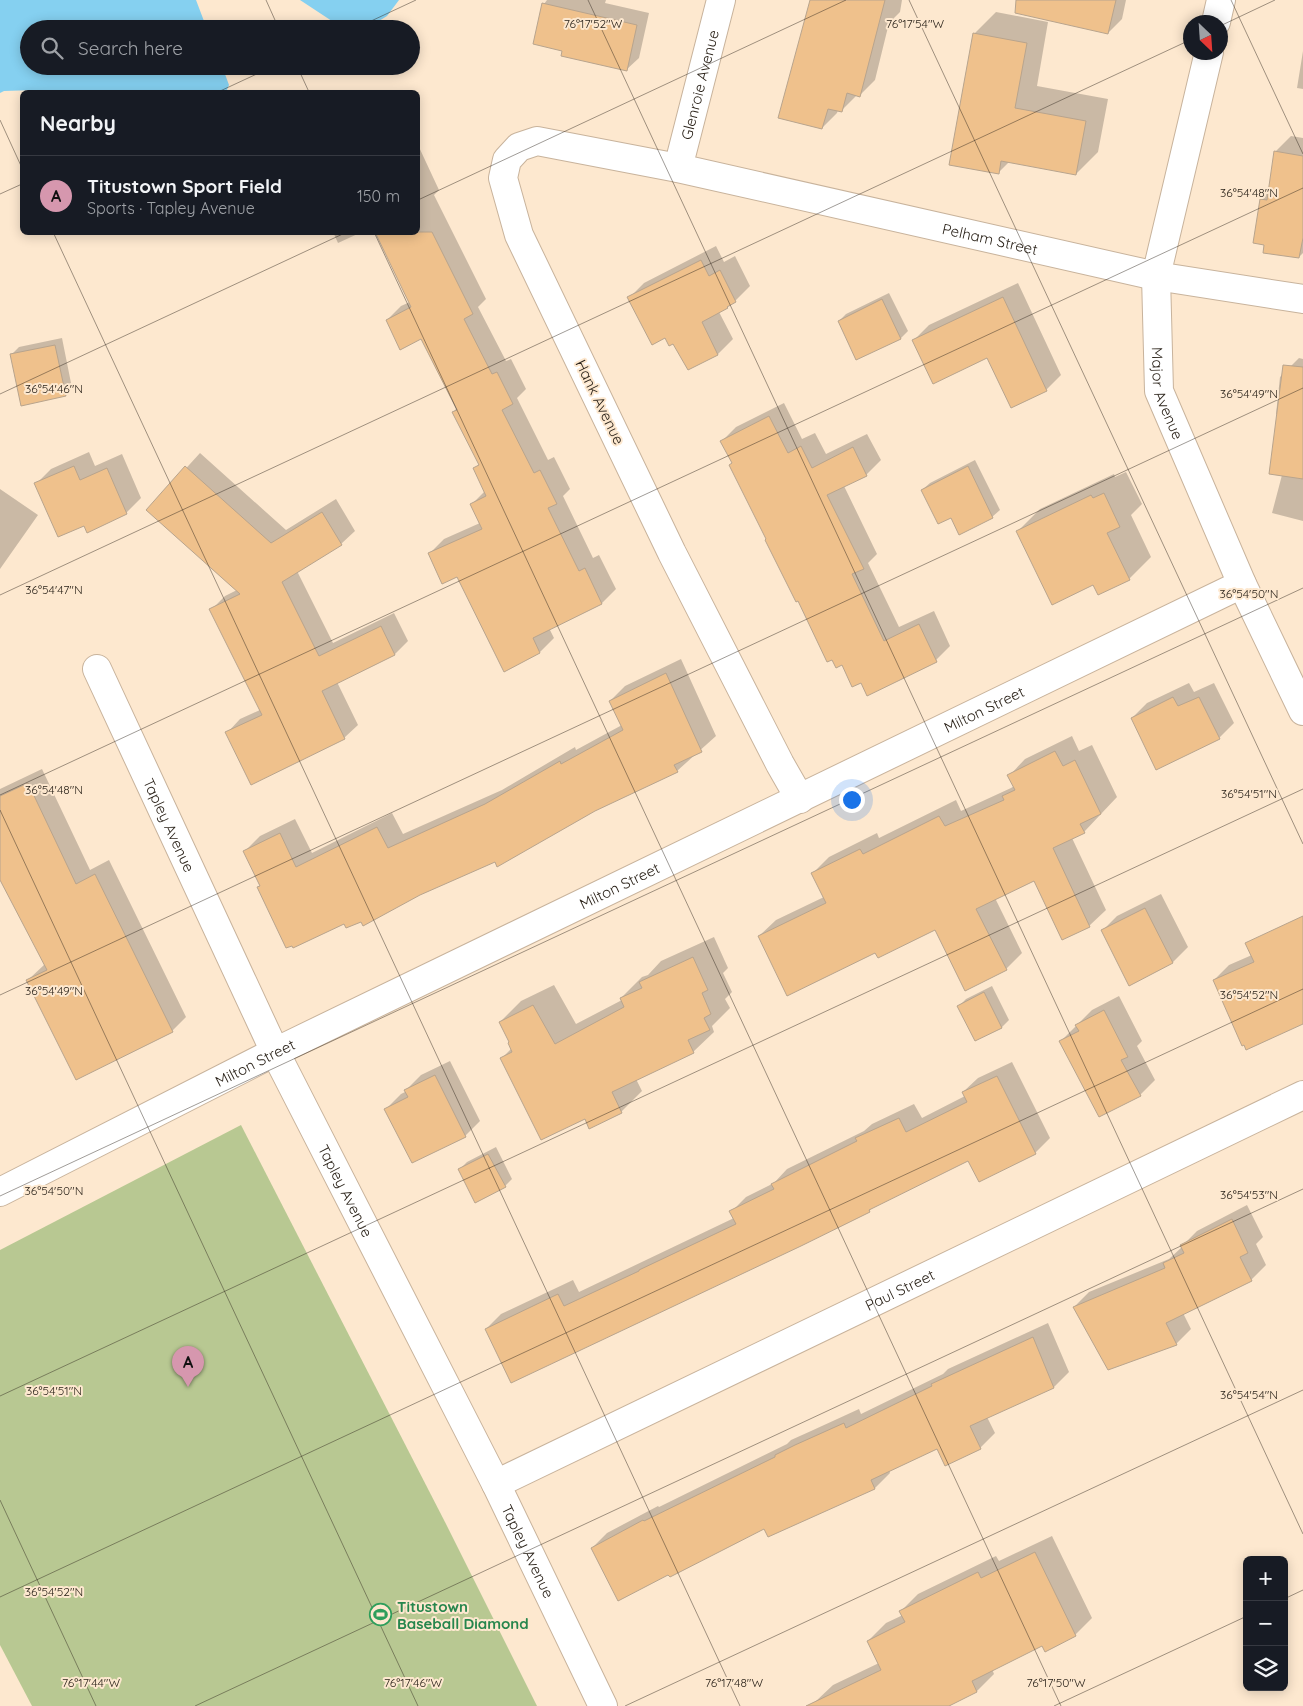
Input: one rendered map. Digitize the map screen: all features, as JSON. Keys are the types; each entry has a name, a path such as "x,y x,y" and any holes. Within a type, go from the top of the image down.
{"street":[{"name":"Glenroie Avenue","path":"678,168 721,0"},
{"path":"1218,15 1221,0"},
{"name":"Major Avenue","path":"1207,60 1156,276 1159,391 1242,584 1303,711"},
{"name":"Hank Avenue","path":"678,168 537,141 520,147 507,160 503,178 519,235 672,553 780,764 800,799"},
{"name":"Pelham Street","path":"678,168 1156,276 1303,299"},
{"name":"Milton Street","path":"0,1192 275,1052 1242,584"},
{"name":"Tapley Avenue","path":"98,669 275,1052 496,1484 603,1706"},
{"name":"Paul Street","path":"496,1484 1303,1095"}],"green space":[{"path":"241,1125 446,1524 537,1706 32,1706 0,1645 0,1250"}],"water":[{"path":"0,0 196,0 204,20 20,20 20,75 225,75 229,85 227,90 20,90 0,93"},
{"path":"300,0 399,0 387,16 381,20 330,20"}],"building":[{"path":"810,0 885,0 860,97 847,93 842,112 828,109 822,129 778,118"},
{"path":"1016,0 1116,0 1108,34 1015,13"},
{"path":"542,3 637,25 627,71 561,56 562,51 533,44"},
{"path":"973,33 1027,43 1015,108 1086,121 1076,175 1001,161 999,174 949,165"},
{"path":"1274,151 1303,156 1303,238 1299,258 1263,253 1264,245 1253,243 1260,199 1267,200"},
{"path":"420,232 432,232 473,314 464,319 492,374 497,372 513,404 502,410 534,473 540,470 557,504 548,508 579,571 585,568 602,604 533,638 540,653 504,672 457,577 442,584 428,553 482,529 470,504 486,496 473,468 479,465 452,412 457,410 421,339 400,350 386,320 411,307 376,235 420,235"},
{"path":"701,260 709,276 720,270 736,302 702,322 718,355 688,370 673,344 669,346 665,338 652,345 627,297"},
{"path":"1003,297 1047,391 1011,408 987,358 933,384 912,340"},
{"path":"882,299 901,339 856,360 838,321"},
{"path":"55,345 66,396 21,406 10,354"},
{"path":"1283,365 1303,367 1303,479 1269,474"},
{"path":"769,416 788,453 801,446 812,468 853,447 867,476 827,495 864,569 852,574 884,641 919,624 937,662 867,696 861,683 852,687 842,665 836,668 832,660 827,662 798,601 796,602 765,540 729,465 732,463 720,441"},
{"path":"74,466 80,480 107,468 127,514 87,533 84,526 58,537 34,483"},
{"path":"185,466 271,543 322,512 342,545 282,582 319,656 381,626 395,655 322,691 345,739 251,785 225,732 262,715 209,609 240,594 146,510"},
{"path":"968,466 993,518 959,535 951,518 938,524 921,490"},
{"path":"1104,493 1120,527 1107,533 1130,580 1098,595 1093,585 1052,605 1016,531 1091,495 1093,498"},
{"path":"666,673 702,752 674,765 678,772 595,811 497,867 495,862 420,895 363,926 361,922 346,928 344,924 293,948 292,946 286,948 257,887 260,886 243,851 280,833 296,867 377,827 388,848 485,804 560,761 561,764 623,730 609,701"},
{"path":"1173,697 1178,706 1199,697 1220,739 1156,770 1131,718"},
{"path":"1055,751 1063,766 1075,760 1101,814 1080,824 1085,833 1053,848 1090,927 1062,940 1034,881 976,909 1007,970 965,991 935,930 878,958 875,953 787,996 758,936 826,903 811,873 860,849 863,854 939,816 945,826 1004,800 1002,796 1015,790 1007,775"},
{"path":"28,783 76,884 95,874 173,1032 76,1080 26,980 47,970 0,880 0,796"},
{"path":"1145,908 1173,963 1129,986 1101,930"},
{"path":"1303,916 1303,1024 1246,1050 1244,1045 1242,1046 1213,980 1254,962 1245,943"},
{"path":"693,957 708,990 702,993 711,1014 704,1018 710,1030 688,1040 694,1053 612,1092 622,1113 589,1129 585,1119 541,1140 500,1058 512,1052 499,1022 533,1005 555,1044 624,1007 620,998 642,988 639,982"},
{"path":"984,992 1002,1028 975,1041 957,1006"},
{"path":"1104,1010 1128,1057 1121,1060 1141,1096 1099,1117 1059,1041 1079,1031 1075,1025"},
{"path":"435,1075 466,1137 412,1163 384,1109 408,1097 404,1090"},
{"path":"997,1076 1036,1154 979,1182 968,1161 801,1246 511,1383 485,1329 558,1294 564,1306 736,1224 729,1211 774,1189 771,1184 857,1141 855,1138 899,1118 906,1132 967,1102 962,1092"},
{"path":"488,1154 506,1187 475,1203 458,1169"},
{"path":"1232,1219 1248,1253 1240,1257 1252,1281 1166,1323 1177,1345 1108,1370 1073,1307 1165,1268 1163,1263 1184,1253 1180,1245"},
{"path":"1033,1337 1054,1388 970,1426 981,1449 945,1466 937,1449 871,1480 875,1489 768,1537 764,1529 618,1601 591,1548 643,1520 775,1457 775,1455 795,1445 844,1423 846,1428 932,1386 931,1384"},
{"path":"1035,1552 1076,1636 1045,1652 1042,1646 972,1681 977,1692 949,1706 806,1706 881,1670 867,1641 905,1622 899,1611 978,1572 981,1578"}],"place":[{"name":"Titustown Sport Field","path":"188,1387"},
{"name":"Titustown Baseball Diamond","path":"381,1615"}]}
